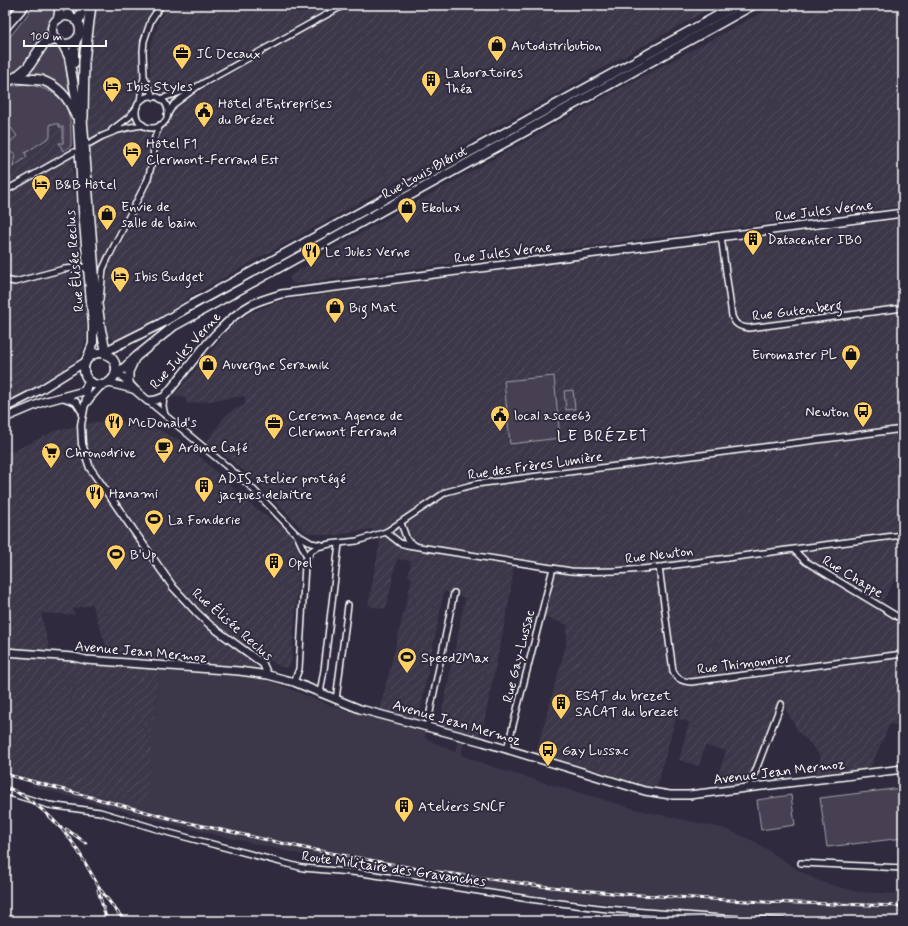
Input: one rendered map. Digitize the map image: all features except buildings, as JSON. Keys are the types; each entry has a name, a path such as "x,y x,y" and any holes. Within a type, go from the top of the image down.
{"highway":[{"path":"5,9 8,5"},
{"path":"5,27 24,5"},
{"path":"74,20 84,5"},
{"path":"80,120 84,61 91,5"},
{"path":"5,82 15,78 31,63 42,45 46,42 59,41"},
{"path":"15,78 41,80"}],"main road":[{"path":"60,5 58,19 55,22 53,31 59,41 69,43 76,40 80,32 66,5"},
{"name":"Rue Louis Blériot","path":"107,355 110,349 160,324 202,299 737,5"},
{"name":"Rue Louis Blériot","path":"116,372 123,370 137,356 174,326 753,5"},
{"path":"58,19 66,16 74,20"},
{"name":"Rue Élisée Reclus","path":"76,40 74,62 101,330 107,355"},
{"name":"Rue Élisée Reclus","path":"59,41 67,52 70,62 80,120 87,267 94,337 93,344 86,360"},
{"path":"41,80 55,86 66,97 80,120"},
{"name":"Rue Jules Verne","path":"148,401 164,397 227,322 251,305 266,298 298,291 903,213"},
{"path":"101,330 110,341 123,341 160,324"},
{"path":"5,408 40,390 97,353 107,355 114,362 116,372 113,378 105,384"},
{"path":"128,383 129,372 137,356"},
{"path":"86,360 84,374 89,382 95,385 105,384 135,390"},
{"path":"116,372 148,401"},
{"path":"5,418 43,402 84,391 89,382"},
{"name":"Avenue Jean Mermoz","path":"5,652 72,657 86,660 239,671 268,675 294,682 360,709 507,749 659,794 689,795 903,769"}],"street":[{"path":"90,142 108,133 129,118 136,109 140,101 144,77 144,41 152,20 161,5"},
{"path":"100,321 100,292 103,269 148,179 153,158 155,137 160,125 165,120 174,104 198,86 344,5"},
{"path":"144,77 154,97"},
{"path":"160,99 198,86"},
{"path":"140,101 148,97 160,99 166,106 167,115"},
{"path":"136,109 137,118 143,125"},
{"path":"108,133 132,126 143,125 155,127 160,125"},
{"path":"148,127 155,137"},
{"path":"5,191 74,152"},
{"name":"Rue Gutenberg","path":"721,236 732,316 734,322 740,327 749,328 903,308"},
{"path":"5,280 15,282 64,269 87,267"},
{"name":"Rue Élisée Reclus","path":"89,382 81,425 82,444 90,468 173,587 196,613 211,626 263,664 268,675"},
{"path":"84,407 92,396 105,384"},
{"path":"62,397 76,402 84,414"},
{"path":"164,397 163,406 166,416"},
{"path":"148,401 248,484 296,534 311,542 323,546"},
{"name":"Rue des Frères Lumière","path":"307,557 311,551 323,546 356,541 386,532 446,492 476,484 903,429"},
{"path":"401,523 407,540 419,547"},
{"name":"Rue Newton","path":"386,532 403,544 553,568 594,572 617,572 659,567 903,535"},
{"path":"294,682 299,669 305,565 307,557 296,534"},
{"path":"320,693 340,544"},
{"name":"Rue Chappe","path":"794,550 805,561 903,620"},
{"name":"Rue Thimonnier","path":"659,567 673,671 676,677 682,681 690,682 903,654"},
{"name":"Rue Gay-Lussac","path":"507,749 553,568"},
{"path":"427,727 454,593"},
{"path":"336,700 348,605"},
{"path":"750,788 781,704"},
{"name":"Route Militaire des Gravanches","path":"9,792 49,805 100,812 170,833 303,868 362,873 522,898 607,909 783,921"},
{"path":"801,863 903,868"}],"shaded area":[{"path":"35,5 55,5 55,14 34,54 28,62 16,73 5,78 5,43"},
{"path":"93,5 155,5 145,22 139,49 139,90 138,96 131,108 131,116 136,126 146,130 151,135 151,157 146,178 99,269 94,218 85,62"},
{"path":"169,5 340,5 286,36 165,100 162,97 150,94 150,48 160,18"},
{"path":"351,5 717,5 192,295 124,341 114,340 108,336 105,330 104,315 106,283 109,270 113,258 150,181 162,131 170,122 176,108 184,101 258,57"},
{"path":"776,5 903,5 903,206 293,284 289,277 332,249 608,95"},
{"path":"53,43 58,46 64,54 70,97 65,91 50,80 39,76 25,75 48,45"},
{"path":"26,84 43,88 54,93 63,102 68,111 71,127 71,146 79,248 86,298 86,339 81,354 77,360 47,381 5,404 5,87"},
{"path":"26,84 50,91 64,103 68,111 70,121 71,146 63,151 59,143 63,143 63,127 59,127 59,124 50,124 50,137 25,153 27,157 13,167 15,153 9,152 9,143 17,136 11,128 9,130 5,125 5,87"},
{"path":"903,219 903,577 898,574 878,609 903,625 903,727 890,724 870,768 814,776 821,757 809,742 799,733 784,704 781,704 751,783 714,787 726,751 705,746 699,766 679,760 689,722 676,718 656,789 536,753 566,645 568,625 544,617 555,572 514,566 509,602 481,737 439,727 465,598 444,591 418,721 380,711 412,578 408,576 411,561 397,559 386,609 368,606 380,541 372,529 338,535 305,532 251,477 207,441 225,416 233,410 245,405 245,396 188,404 184,397 173,397 232,326 250,313 277,302 377,287"},
{"path":"554,376 560,438 510,444 504,381"},
{"path":"573,390 575,409 566,410 564,391"},
{"path":"112,421 142,424 157,429 190,447 251,505 289,532 298,546 300,560 291,664 287,668 281,667 259,654 255,668 109,655 92,604 73,609 75,615 41,613 51,656 160,665 146,805 115,797 66,790 5,771 5,453 13,451 55,431 94,422"},
{"path":"160,670 250,677 265,680 332,706 426,732 425,738 455,752 458,741 464,743 461,755 505,771 639,810 726,829 756,842 798,870 821,882 858,892 903,894 903,918 709,913 667,910 508,892 307,860 307,856 174,825 27,785 59,785 152,742"},
{"path":"901,788 903,803 903,838 827,847 820,798"},
{"path":"791,795 795,825 761,830 757,800"}],"railway":[{"path":"5,774 176,820 309,849 424,870 541,886 622,894 764,902 903,906"},
{"path":"5,786 25,797 53,819 75,846 100,889 125,921"},
{"path":"66,829 86,843"},
{"path":"98,890 107,921"}],"place":[{"name":"Autodistribution","path":"497,62"},
{"name":"JC Decaux","path":"182,70"},
{"name":"Laboratoires Théa","path":"431,97"},
{"name":"Ibis Styles","path":"112,103"},
{"name":"Hôtel d'Entreprises du Brézet","path":"204,128"},
{"name":"Hôtel F1 Clermont-Ferrand Est","path":"132,168"},
{"name":"B&B Hôtel","path":"41,201"},
{"name":"Ekolux","path":"407,224"},
{"name":"Envie de salle de bain","path":"107,231"},
{"name":"Datacenter IBO","path":"753,256"},
{"name":"Le Jules Verne","path":"311,268"},
{"name":"Ibis Budget","path":"120,293"},
{"name":"Big Mat","path":"335,324"},
{"name":"Euromaster PL","path":"851,371"},
{"name":"Auvergne Seramik","path":"208,381"},
{"name":"Newton","path":"863,428"},
{"name":"local ascee63","path":"500,432"},
{"name":"McDonald's","path":"114,439"},
{"name":"Cerema Agence de Clermont Ferrand","path":"274,440"},
{"name":"Arôme Café","path":"164,464"},
{"name":"Chronodrive","path":"51,469"},
{"name":"ADIS atelier protégé jacques delaitre","path":"204,503"},
{"name":"Hanami","path":"95,510"},
{"name":"La Fonderie","path":"154,536"},
{"name":"B'Up","path":"116,571"},
{"name":"Opel","path":"274,579"},
{"name":"Speed2Max","path":"407,674"},
{"name":"ESAT du brezet SACAT du brezet","path":"561,720"},
{"name":"Gay Lussac","path":"548,767"},
{"name":"Ateliers SNCF","path":"404,823"}],"district":[{"name":"LE BRÉZET","path":"603,435"}]}
